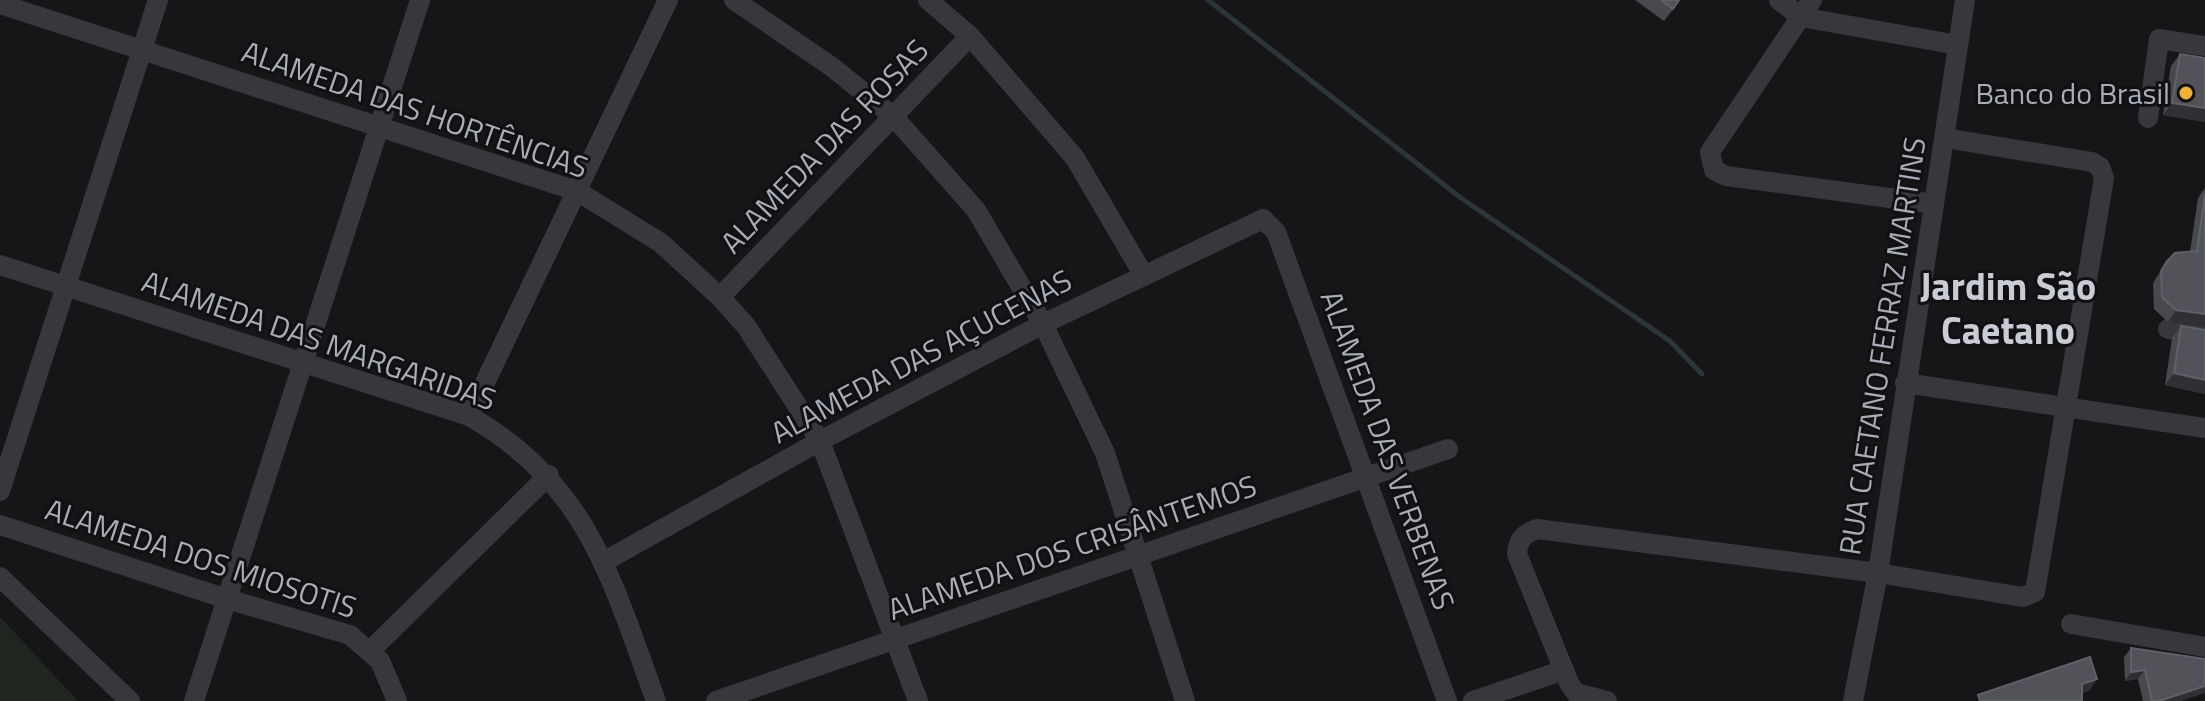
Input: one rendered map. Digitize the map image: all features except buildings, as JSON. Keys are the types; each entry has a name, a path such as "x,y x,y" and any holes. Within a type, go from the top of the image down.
{"street":[{"path":"0,491 158,0"},
{"path":"194,701 420,0"},
{"path":"469,416 668,0"},
{"path":"734,0 832,67 893,116 976,210 1043,324 1105,453 1185,701"},
{"path":"928,0 970,36 1075,158 1143,274"},
{"path":"1779,0 1958,45"},
{"name":"RUA CAETANO FERRAZ MARTINS","path":"1853,701 1878,573 1965,0"},
{"name":"ALAMEDA DAS HORTÊNCIAS","path":"0,4 380,124 577,191 661,243 720,297 746,326 820,441 918,701"},
{"path":"1807,8 1710,152 1714,170 1726,176 1934,204"},
{"name":"ALAMEDA DAS ROSAS","path":"720,297 970,36"},
{"path":"2148,118 2159,39 2205,46"},
{"path":"1607,701 1576,693 1564,670 1517,554 1521,537 1537,529 1878,573 2023,597 2035,592 2104,178 2100,167 2092,162 1945,138"},
{"name":"ALAMEDA DAS AÇUCENAS","path":"605,561 820,441 1043,324 1255,221 1270,222"},
{"name":"ALAMEDA DAS VERBENAS","path":"1270,222 1447,701"},
{"name":"ALAMEDA DAS MARGARIDAS","path":"0,265 469,416 526,453 549,475 605,561 656,701"},
{"path":"2168,329 2205,335"},
{"path":"1905,383 2205,428"},
{"name":"ALAMEDA DOS CRISÂNTEMOS","path":"716,701 1448,449"},
{"path":"371,650 549,475"},
{"name":"ALAMEDA DOS MIOSOTIS","path":"0,525 227,599 350,635 371,650 380,661 397,701"},
{"path":"0,577 130,701"},
{"path":"2071,624 2205,647"},
{"path":"1473,701 1564,670"}],"shaded area":[{"path":"0,617 78,701 0,701"}],"waterway":[{"path":"1208,0 1461,198 1670,341 1702,374"}],"place":[{"name":"Banco do Brasil","path":"2186,93"}],"district":[{"name":"Jardim São Caetano","path":"2008,308"}]}
